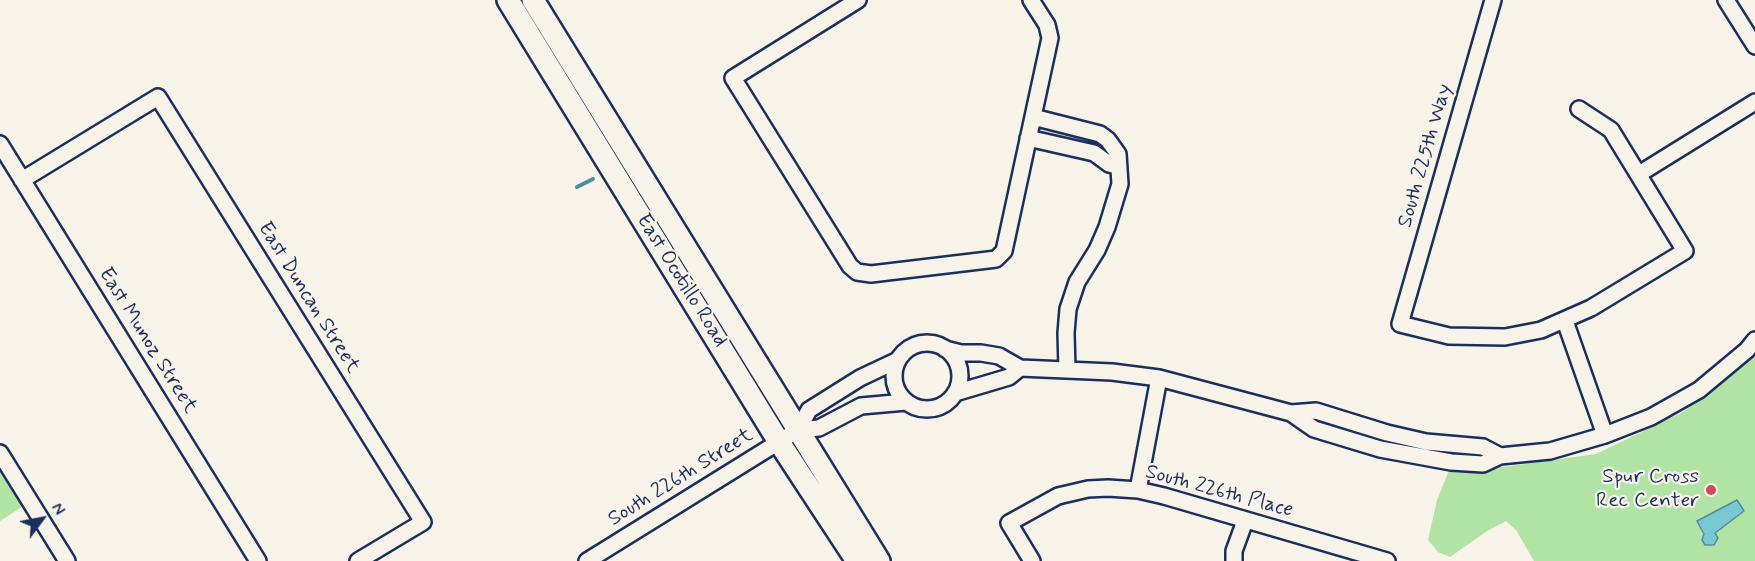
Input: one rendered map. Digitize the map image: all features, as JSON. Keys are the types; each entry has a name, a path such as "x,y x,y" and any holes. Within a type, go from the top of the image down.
{"main road":[{"name":"East Ocotillo Road","path":"507,0 780,442 857,561"},
{"name":"East Ocotillo Road","path":"533,0 879,561"}],"street":[{"path":"858,0 733,78 850,266 857,272 871,274 988,260 1000,256 1007,241 1050,34 1031,0"},
{"name":"South 225th Way","path":"1493,0 1400,324 1449,336 1505,337 1541,330 1565,321"},
{"path":"1726,0 1755,46"},
{"name":"East Duncan Street","path":"22,180 158,97 423,522 358,561"},
{"path":"1639,174 1755,102"},
{"path":"1579,109 1611,130 1685,251 1591,308 1565,321 1605,435"},
{"path":"1033,117 1100,134 1115,148 1119,161 1117,166 1120,172 1120,184 1107,227 1077,282 1068,309 1067,369"},
{"path":"1028,138 1094,153 1109,164 1117,166"},
{"name":"East Munoz Street","path":"0,144 258,561"},
{"path":"945,349 957,364 959,384 955,393 949,400 933,409 923,409 906,402 898,393 894,382 894,371 898,360 903,353 919,344 937,345 961,353 999,356 1020,368 1112,372 1159,378 1291,413 1314,429 1380,449 1418,458 1483,464 1500,456 1550,451 1605,435 1651,417 1699,390 1747,350 1755,340"},
{"path":"798,430 809,410 860,378 898,360"},
{"path":"955,393 1009,377 1020,368"},
{"path":"1138,490 1159,378"},
{"path":"798,430 819,428 861,406 906,402"},
{"name":"South 226th Street","path":"587,561 798,430"},
{"path":"0,453 67,561"},
{"name":"South 226th Place","path":"1032,561 1009,523 1058,496 1088,489 1138,490 1164,496 1387,561"},
{"path":"1234,561 1234,551 1245,520"}],"green space":[{"path":"1755,347 1755,561 1534,561 1516,530 1506,521 1487,531 1450,557 1438,552 1428,540 1437,500 1450,468 1503,467 1596,454 1683,412 1739,364"},
{"path":"0,472 22,507 0,521"}],"water":[{"path":"1737,500 1744,511 1715,533 1718,538 1714,545 1705,545 1702,540 1704,534 1697,521"}],"waterway":[{"path":"577,187 593,179"}],"place":[{"name":"Spur Cross Rec Center","path":"1711,490"}]}
